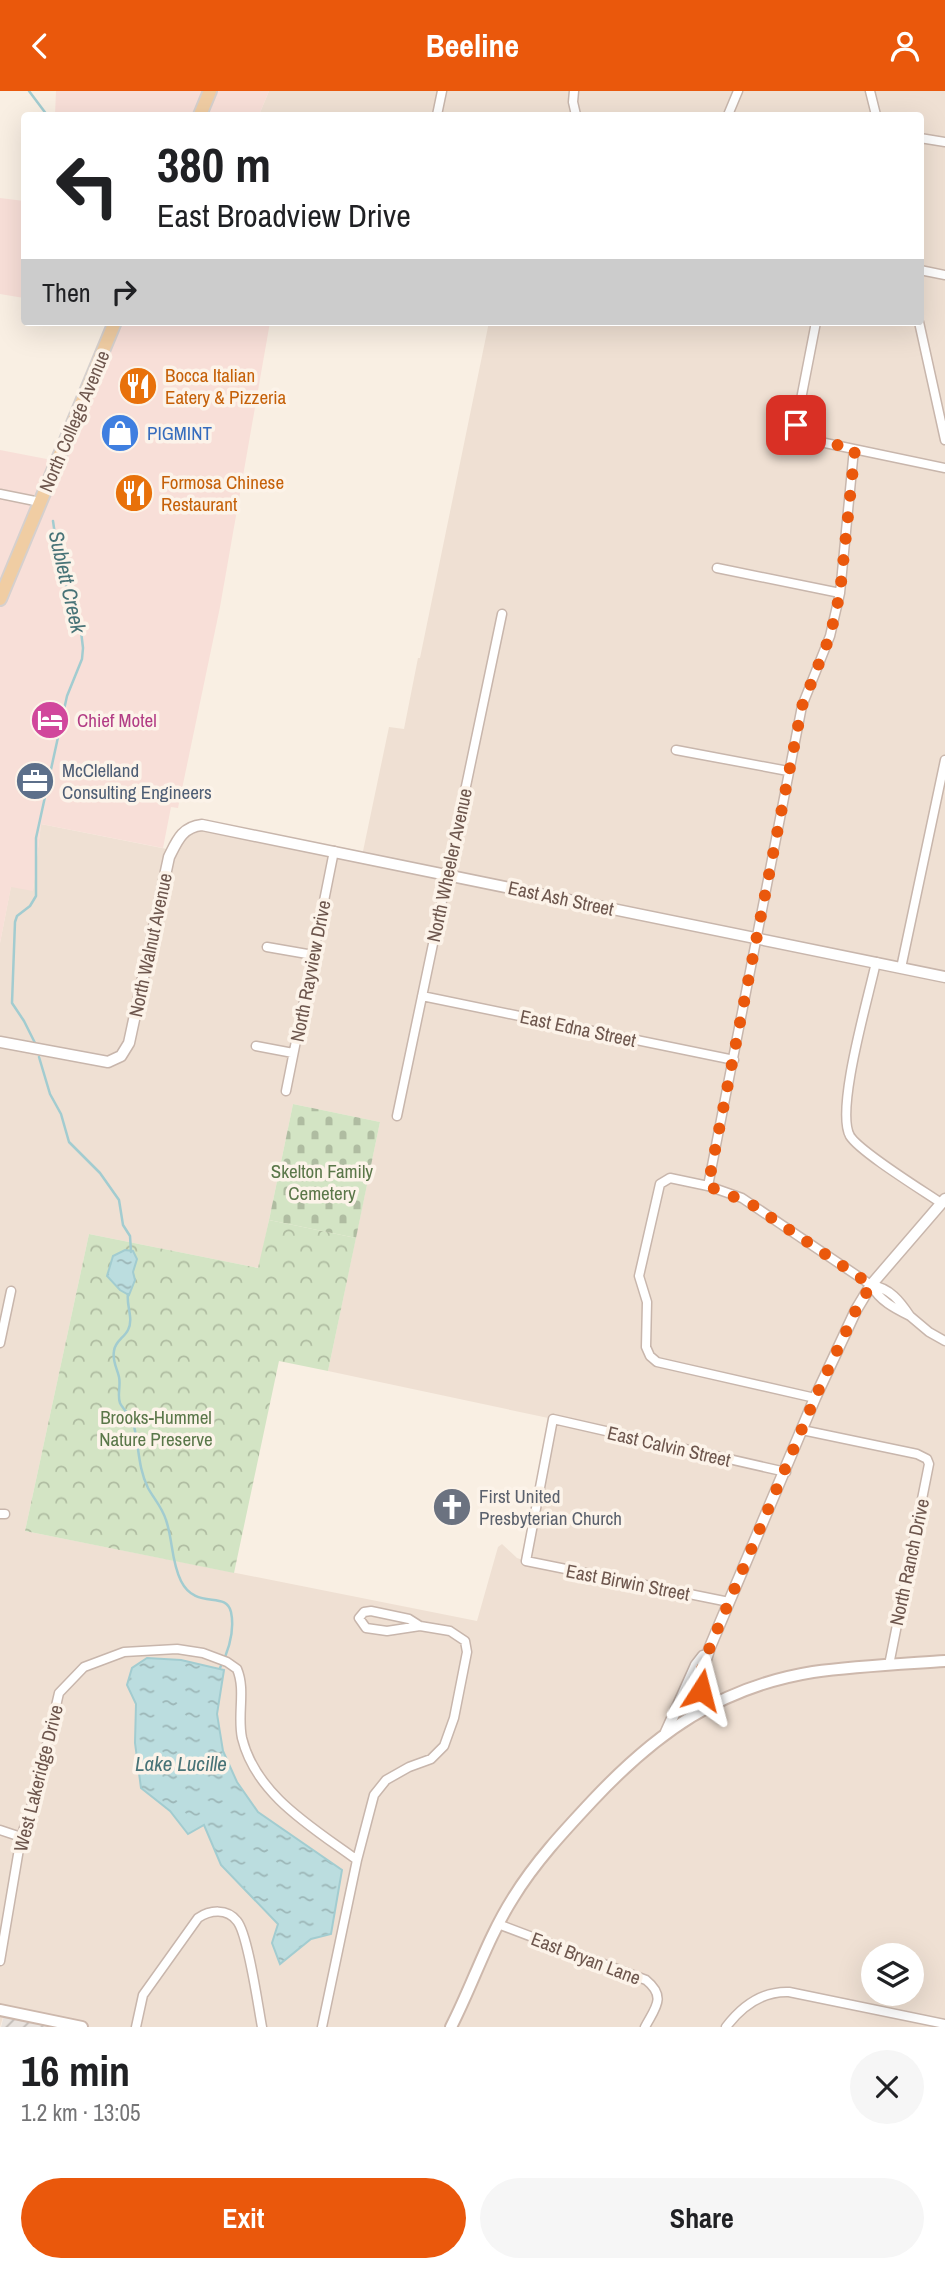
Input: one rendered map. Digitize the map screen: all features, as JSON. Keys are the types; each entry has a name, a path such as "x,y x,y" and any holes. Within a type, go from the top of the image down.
{"main road":[{"path":"201,112 210,91"},
{"name":"North College Avenue","path":"0,599 113,326"},
{"path":"451,2027 498,1924 518,1889 547,1850 621,1771 666,1732 709,1706 791,1677 823,1671 945,1661"},
{"path":"0,2010 82,2027"}],"street":[{"path":"438,112 442,91"},
{"path":"574,91 575,112"},
{"path":"730,112 738,91"},
{"path":"870,91 875,112"},
{"path":"924,139 945,142"},
{"path":"924,271 945,275"},
{"path":"815,326 796,430 798,435 806,439 945,468"},
{"path":"920,326 945,440"},
{"path":"708,1186 802,706 830,636 840,593 855,449"},
{"path":"0,494 40,502"},
{"path":"717,568 840,593"},
{"name":"North Wheeler Avenue","path":"397,1116 502,614"},
{"path":"676,750 788,771"},
{"path":"901,968 945,759"},
{"name":"East Ash Street","path":"180,835 191,826 202,825 945,977"},
{"name":"North Walnut Avenue","path":"0,1042 108,1062 121,1056 129,1043 164,875 180,835"},
{"name":"North Rayview Drive","path":"286,1091 334,851"},
{"path":"267,947 313,955"},
{"path":"709,1706 699,1681 710,1647 815,1398 856,1310 871,1285 943,1201 858,1145 851,1137 845,1118 848,1090 876,962"},
{"name":"East Edna Street","path":"422,996 734,1060"},
{"path":"256,1046 293,1053"},
{"path":"815,1398 657,1362 650,1356 645,1340 647,1302 639,1276 657,1191 664,1180 670,1178 708,1186 751,1204 871,1285 877,1295 894,1308 945,1341"},
{"path":"0,1343 11,1291"},
{"name":"East Calvin Street","path":"526,1561 553,1419 786,1472"},
{"name":"North Ranch Drive","path":"802,1430 917,1454 927,1459 929,1469 889,1665"},
{"name":"East Birwin Street","path":"526,1561 729,1602"},
{"path":"322,2027 357,1860 374,1795 380,1786 409,1767 431,1759 444,1746 454,1718 467,1652 465,1640 450,1631 420,1626 376,1630 366,1628 359,1618 364,1612 371,1611 409,1619 420,1626"},
{"path":"666,1732 696,1665 710,1647"},
{"name":"West Lakeridge Drive","path":"0,1961 21,1837 35,1796 59,1693 84,1667 124,1652 177,1649 203,1653 237,1669 240,1677 240,1728 257,1774 271,1793 299,1818 357,1860"},
{"path":"0,1830 21,1837"},
{"path":"136,2027 143,1995 153,1979 198,1918 216,1911 226,1913 238,1921 245,1942 262,2027"},
{"name":"East Bryan Lane","path":"498,1924 646,1980 658,1991 657,2005 645,2027"},
{"path":"726,2027 747,2005 775,1991 943,2025"}],"shaded area":[{"path":"56,91 269,91 260,112 55,112"},
{"path":"269,91 945,91 945,2027 83,2027 5,2011 0,2027 0,943 11,886 33,890 41,824 172,850 191,826 362,856 389,727 404,729 488,326 924,326 924,112 260,112","holes":["293,1104 380,1122 328,1371 553,1419 526,1561 517,1558 502,1544 498,1547 477,1621 25,1531 89,1234 259,1268"]},
{"path":"0,198 21,201 21,298 0,294"},
{"path":"113,326 269,326 220,607 178,808 171,807 163,848 41,824 33,891 11,887 0,943 0,450 57,461"},
{"path":"5,2011 82,2027 1,2027"}],"green space":[{"name":"Skelton Family Cemetery","path":"293,1104 380,1122 356,1238 269,1220"},
{"name":"Brooks-Hummel Nature Preserve","path":"269,1220 356,1238 328,1371 279,1361 234,1573 25,1531 89,1234 258,1268"}],"water":[{"path":"125,1250 133,1251 137,1259 133,1272 135,1280 129,1295 107,1276 113,1256"},
{"name":"Lake Lucille","path":"147,1658 181,1660 224,1670 217,1714 223,1751 237,1782 258,1812 342,1870 331,1934 311,1939 280,1964 272,1943 278,1924 221,1865 204,1825 188,1834 170,1811 141,1788 135,1743 136,1704 127,1685 132,1668"}],"waterway":[{"name":"Sublett Creek","path":"29,91 45,112"},
{"name":"Sublett Creek","path":"35,1043 12,1003 15,922 17,916 30,906 36,896 36,838 67,696 82,659 83,648 80,623 60,569 53,521"},
{"name":"Sublett Creek","path":"39,1057 69,1142 100,1173 119,1200 123,1225 130,1236 131,1252"},
{"name":"Sublett Creek","path":"128,1294 130,1326 116,1345 114,1355 119,1380 119,1400 133,1422 142,1473 166,1520 175,1566 181,1581 194,1595 223,1602 231,1612 230,1641 220,1668"}],"place":[{"name":"Bocca Italian Eatery & Pizzeria","path":"138,386"},
{"name":"PIGMINT","path":"120,433"},
{"name":"Formosa Chinese Restaurant","path":"134,493"},
{"name":"Chief Motel","path":"50,720"},
{"name":"McClelland Consulting Engineers","path":"35,781"},
{"name":"First United Presbyterian Church","path":"452,1507"}],"route":[{"path":"701,1690 700,1674 710,1647 815,1398 856,1310 871,1285 742,1198 708,1186 802,706 825,651 840,593 855,449 801,437 796,425"}]}
